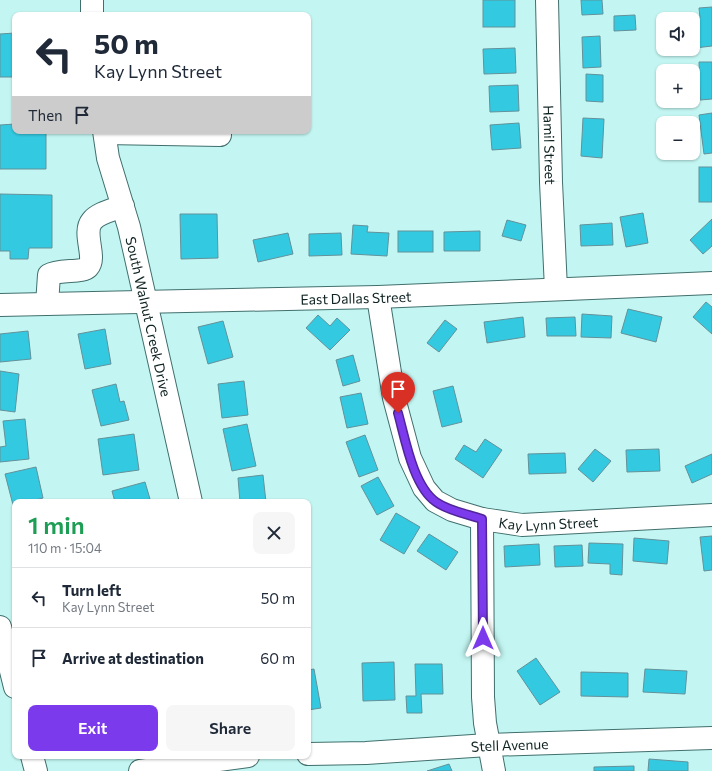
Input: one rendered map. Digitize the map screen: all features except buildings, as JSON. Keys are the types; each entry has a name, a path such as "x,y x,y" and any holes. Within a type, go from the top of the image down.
{"street":[{"path":"92,0 92,12"},
{"name":"Hamil Street","path":"547,0 551,182 556,289"},
{"name":"South Walnut Creek Drive","path":"105,134 108,158 122,206 190,499"},
{"path":"182,134 220,134"},
{"path":"47,304 49,276 62,271 85,269 89,266 91,260 88,230 91,222 98,217 122,206"},
{"name":"East Dallas Street","path":"0,305 378,297 712,283"},
{"name":"Kay Lynn Street","path":"378,297 394,398 410,458 424,488 435,501 452,510 482,519 522,525 712,515"},
{"path":"482,519 483,697 488,745 494,771"},
{"path":"0,630 12,676"},
{"name":"Stell Avenue","path":"311,754 488,745 712,738"},
{"path":"33,759 36,771"},
{"path":"140,771 227,759"},
{"path":"250,759 255,771"}],"route":[{"path":"398,413 410,458 424,488 435,501 452,510 482,519 483,638"}]}
